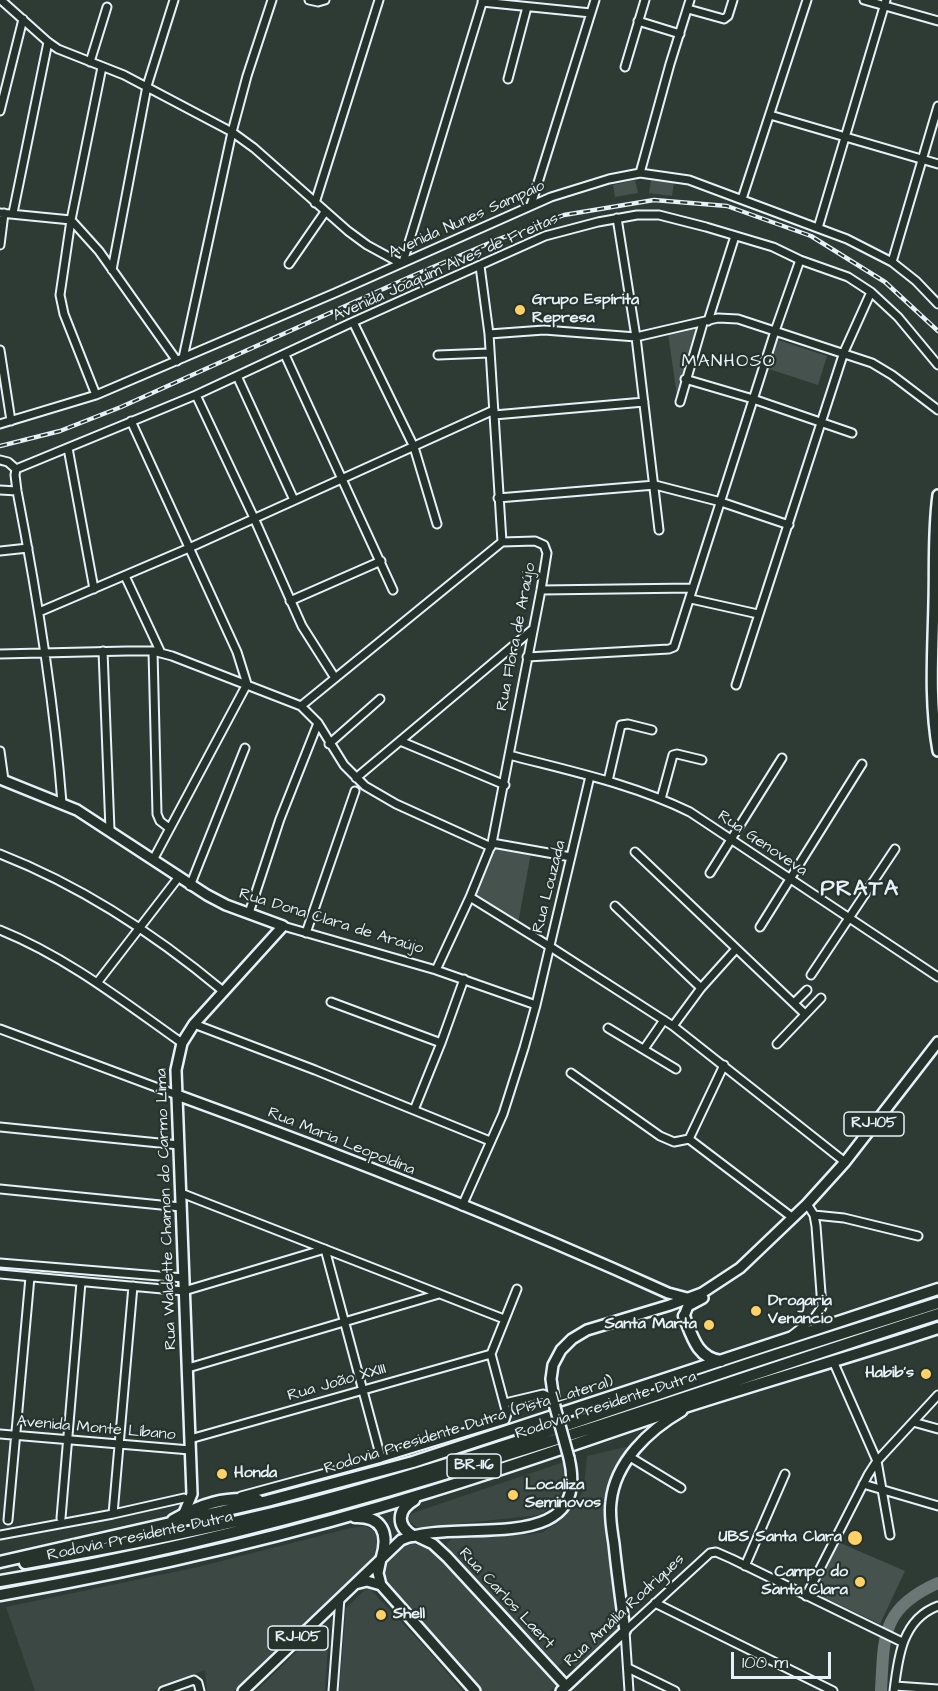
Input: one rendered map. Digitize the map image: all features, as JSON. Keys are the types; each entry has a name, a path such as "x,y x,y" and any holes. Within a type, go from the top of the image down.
{"highway":[{"name":"Rodovia Presidente Dutra (Pista Lateral)","path":"0,1562 267,1502 435,1455 938,1289"},
{"name":"Rodovia Presidente Dutra","path":"0,1567 230,1523 363,1488 559,1428 740,1366 938,1303"},
{"name":"Rodovia Presidente Dutra","path":"0,1581 247,1530 419,1483 938,1314"},
{"path":"684,1316 701,1352 709,1358 721,1361"},
{"name":"BR-116","path":"0,1595 74,1582 221,1549 343,1518 938,1328"},
{"path":"413,1536 401,1524 401,1512 410,1502 430,1492"},
{"path":"162,1525 201,1505 230,1499 267,1502"},
{"path":"343,1518 368,1518 382,1528 386,1539 382,1557"}],"main road":[{"path":"938,495 935,658 938,751"},
{"name":"Rua Dona Clara de Araújo","path":"2,780 62,803 110,830 178,878 226,905 283,926"},
{"name":"Rua Waldette Chamon do Carmo Lima","path":"184,1513 188,1496 190,1439 176,1070 182,1043 194,1024 283,926"},
{"name":"RJ-105","path":"684,1316 691,1304 724,1286 807,1204 844,1162 938,1041"},
{"name":"Rua Maria Leopoldina","path":"177,1095 286,1135 668,1293 688,1298"},
{"name":"RJ-105","path":"243,1691 401,1540 413,1536 527,1526 543,1523 560,1511 571,1493 573,1479 554,1403 551,1379 553,1365 561,1350 575,1336 587,1330 670,1305 708,1290 740,1268"},
{"path":"668,1293 670,1305 678,1308 684,1316"},
{"path":"625,1631 610,1512 613,1491 630,1456 656,1428 695,1404"},
{"path":"188,1496 201,1505"},
{"name":"Rua Carlos Laert","path":"413,1536 433,1544 447,1557 566,1689"},
{"path":"381,1586 378,1573 382,1557"},
{"path":"353,1585 367,1581 381,1586 475,1691"},
{"name":"Rua Amália Rodrigues","path":"566,1689 625,1631"}],"street":[{"path":"2,0 48,42 71,55 147,86 232,132 254,148 325,212 367,244 402,263 482,1 591,13"},
{"path":"0,10 2,0"},
{"path":"112,270 147,86 174,0"},
{"path":"180,360 232,132 247,76 272,0"},
{"path":"310,0 322,2 325,0"},
{"path":"315,203 379,0"},
{"path":"531,206 595,0"},
{"path":"625,67 645,0"},
{"path":"640,173 690,0"},
{"path":"688,9 721,19 728,17 734,0"},
{"path":"742,200 807,0"},
{"path":"864,0 885,3 938,21"},
{"path":"818,228 885,3"},
{"path":"90,62 106,7"},
{"path":"507,79 527,7"},
{"path":"0,111 22,19"},
{"path":"638,21 680,34"},
{"path":"13,213 48,42"},
{"path":"96,395 64,314 60,295 71,220 102,67"},
{"path":"892,262 938,106"},
{"path":"770,115 938,164"},
{"name":"Avenida Nunes Sampaio","path":"0,424 96,395 335,294 531,206 609,179 640,173 689,180 847,239 892,262 921,286 938,304"},
{"path":"289,264 325,212"},
{"path":"0,245 2,213 71,220 88,238 180,360"},
{"name":"Avenida Joaquim Alves de Freitas","path":"16,468 196,395 546,236 617,218 659,215 696,224 773,247 800,260 848,277 871,292 909,329 938,365"},
{"path":"617,218 636,338 659,531"},
{"path":"680,402 685,379 735,236"},
{"path":"527,657 669,650 675,645 775,331 800,260"},
{"path":"301,706 502,542 489,334 480,266"},
{"path":"736,685 844,352 871,292"},
{"path":"489,334 544,330 636,338 724,317 738,319 844,352 884,369 938,410"},
{"path":"353,322 414,447 437,524"},
{"path":"0,350 11,421"},
{"path":"438,355 489,353"},
{"path":"285,355 393,590"},
{"path":"237,376 294,500"},
{"path":"685,379 753,399 852,433"},
{"path":"196,395 308,639 335,678"},
{"path":"39,612 494,412 644,402"},
{"path":"131,421 237,652 247,684 153,860"},
{"path":"68,448 94,589"},
{"path":"0,460 16,468 17,490 46,652 62,803"},
{"path":"498,498 655,485 721,502 789,525"},
{"path":"0,490 17,490"},
{"name":"Rua Flora de Araújo","path":"436,970 491,845 547,553 544,545 535,541 502,542"},
{"path":"0,551 28,548"},
{"path":"290,601 381,561"},
{"path":"125,576 161,653"},
{"path":"541,590 692,588"},
{"path":"691,599 758,614"},
{"path":"356,778 532,630"},
{"path":"103,651 110,830"},
{"path":"0,654 103,651 161,653 301,706 318,723 329,744 356,778 375,793 396,804 491,845 571,857"},
{"path":"153,651 157,814 160,821 169,828"},
{"path":"329,744 380,699"},
{"path":"249,914 280,819 318,723"},
{"path":"608,781 621,725 628,724 652,730"},
{"path":"400,741 504,785"},
{"path":"190,885 245,748"},
{"path":"0,751 2,780"},
{"name":"Rua Genoveva","path":"509,755 608,781 661,799 690,812 938,977"},
{"path":"661,799 673,755 702,760"},
{"path":"710,873 782,758"},
{"path":"760,927 862,764"},
{"name":"Rua Louzada","path":"462,1206 503,1114 514,1082 536,1005 590,776"},
{"path":"306,933 355,791"},
{"path":"811,975 895,849"},
{"path":"635,852 806,1014"},
{"path":"0,854 59,878 140,927 223,991"},
{"path":"97,983 178,878"},
{"path":"470,897 674,1026 844,1162"},
{"path":"615,906 701,988"},
{"name":"Rua Dona Clara de Araújo","path":"283,926 436,970 536,1005"},
{"path":"0,930 37,947 97,983 182,1043"},
{"path":"674,1026 701,988 736,949"},
{"path":"414,1110 464,979"},
{"path":"794,1003 807,990"},
{"path":"777,1044 821,998"},
{"path":"332,1002 441,1043"},
{"path":"644,1049 664,1020"},
{"path":"194,1024 490,1141"},
{"path":"608,1028 676,1069"},
{"name":"Rua Maria Leopoldina","path":"0,1029 177,1095"},
{"path":"689,1139 724,1065"},
{"path":"571,1073 666,1140 674,1142 689,1139 793,1218"},
{"path":"0,1127 179,1145"},
{"path":"0,1189 181,1208"},
{"path":"181,1193 504,1319"},
{"path":"785,1340 815,1317 822,1307 814,1215 807,1204"},
{"path":"814,1215 844,1218 918,1236"},
{"path":"0,1274 184,1291 325,1249"},
{"path":"325,1249 381,1458"},
{"path":"0,1263 184,1278"},
{"path":"8,1520 30,1277"},
{"path":"61,1518 81,1282"},
{"path":"112,1514 133,1286"},
{"path":"230,1499 381,1458 502,1421 507,1415 491,1354 518,1289"},
{"path":"188,1368 439,1294"},
{"name":"Rua João XXIII","path":"190,1439 491,1354"},
{"path":"833,1360 877,1461 884,1490 890,1535"},
{"path":"505,1403 543,1394 554,1403"},
{"path":"806,1596 877,1461 938,1395"},
{"path":"913,1422 938,1430"},
{"name":"Avenida Monte Líbano","path":"0,1434 190,1450"},
{"path":"630,1456 681,1488"},
{"path":"785,1474 744,1566 902,1642"},
{"path":"863,1484 938,1506"},
{"path":"0,1535 112,1514 188,1496"},
{"name":"Rua Amália Rodrigues","path":"625,1631 711,1553 719,1553 744,1566"},
{"path":"333,1691 340,1598"},
{"path":"655,1603 833,1691"},
{"path":"938,1606 916,1622 902,1642 895,1689 938,1689"},
{"path":"625,1631 629,1691"},
{"path":"628,1668 675,1691"},
{"path":"163,1691 191,1681 197,1682 200,1691"}],"shaded area":[{"path":"635,180 638,193 615,197 613,185"},
{"path":"651,180 674,183 672,196 649,193"},
{"path":"698,328 678,403 668,333"},
{"path":"778,340 827,356 818,385 769,369"},
{"path":"494,847 531,853 518,923 475,895"},
{"path":"630,1446 609,1482 603,1501 616,1599 616,1632 576,1668 566,1659 558,1667 448,1549 447,1543 452,1539 543,1532 558,1522 580,1497 584,1487 587,1456"},
{"name":"Localiza Seminovos","path":"564,1462 563,1489 553,1505 540,1515 418,1528 410,1522 409,1516 413,1513"},
{"path":"365,1526 376,1532 381,1541 378,1554 373,1561 234,1691 207,1691 205,1670 152,1691 35,1691 6,1607 198,1567"},
{"name":"Campo do Santa Clara","path":"838,1542 905,1571 880,1624 815,1593"},
{"path":"411,1544 422,1545 435,1554 556,1686 550,1691 481,1691 384,1582 386,1563 402,1547"},
{"path":"368,1587 463,1691 339,1691 346,1608"},
{"path":"326,1624 329,1628 325,1691 256,1691"}],"waterway":[{"path":"881,1691 883,1654 889,1626 905,1603 938,1583"}],"railway":[{"path":"0,446 60,431 121,407 499,239 564,215 654,200 727,206 811,236 885,282 938,331"}],"place":[{"name":"Grupo Espírita Represa","path":"520,310"},
{"name":"Drogaria Venancio","path":"756,1311"},
{"name":"Santa Marta","path":"709,1325"},
{"name":"Habib's","path":"926,1374"},
{"name":"Honda","path":"222,1474"},
{"name":"Localiza Seminovos","path":"513,1495"},
{"name":"UBS Santa Clara","path":"855,1538"},
{"name":"Campo do Santa Clara","path":"860,1582"},
{"name":"Shell","path":"381,1615"}],"district":[{"name":"MANHOSO","path":"729,362"},
{"name":"PRATA","path":"860,890"}]}
